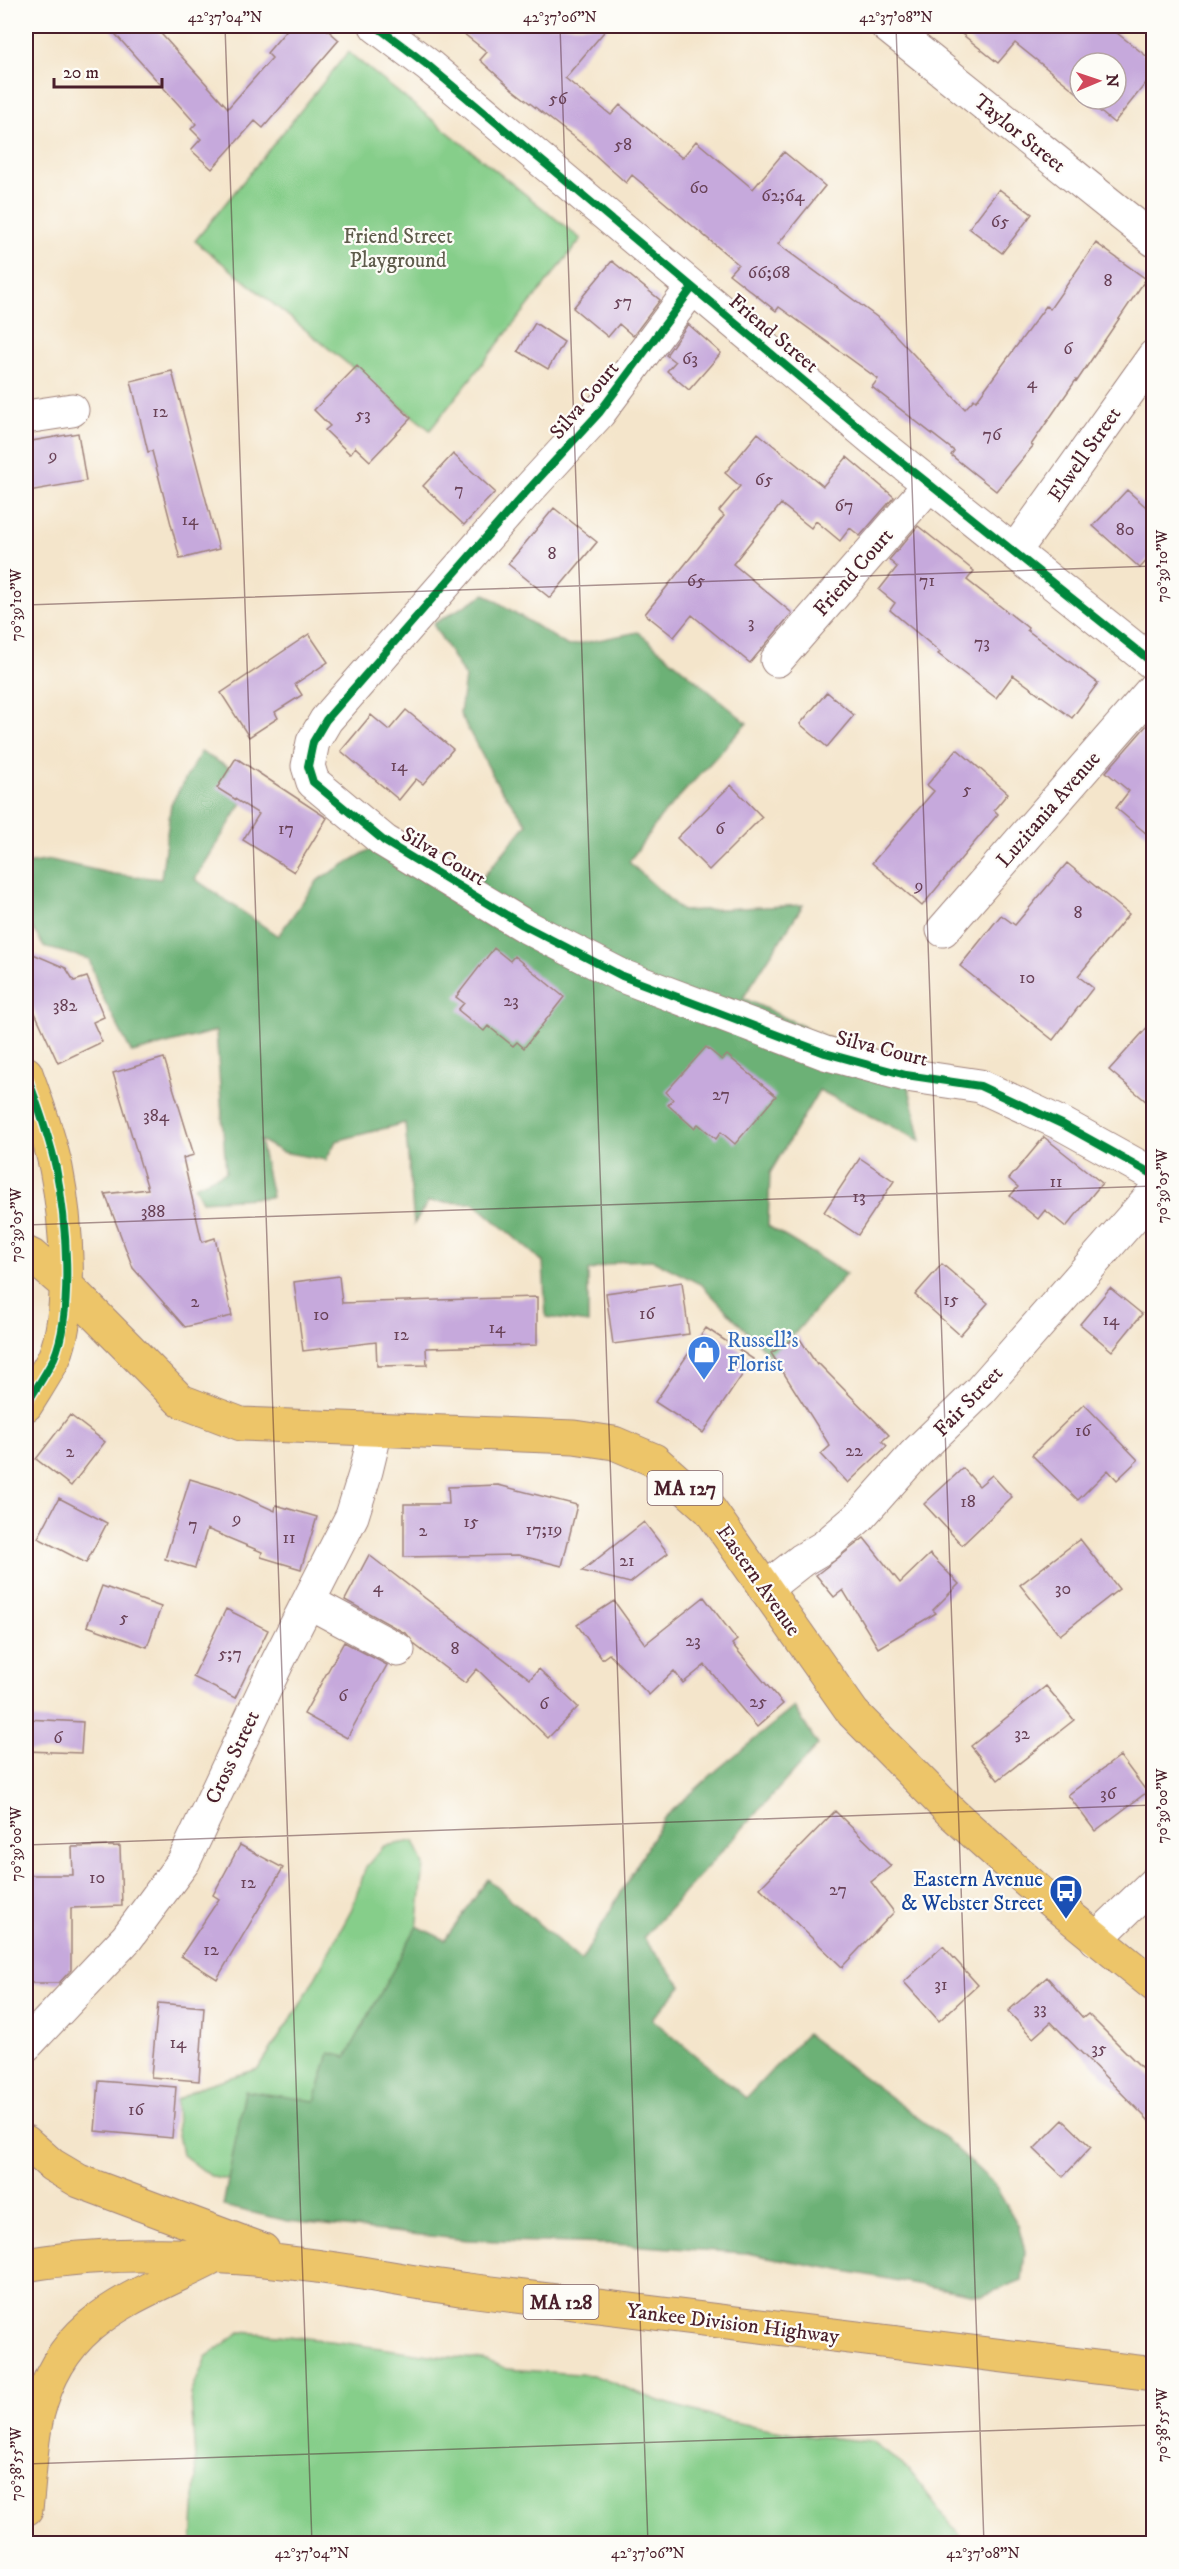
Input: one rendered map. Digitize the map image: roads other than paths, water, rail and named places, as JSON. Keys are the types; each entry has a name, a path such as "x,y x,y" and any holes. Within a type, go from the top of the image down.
{"main road":[{"path":"26,1072 56,1169 65,1239 66,1285 64,1322 54,1358 26,1405"},
{"name":"Eastern Avenue","path":"26,1253 66,1285 182,1401 242,1424 574,1437 614,1443 654,1460 710,1510 853,1713 953,1814 1096,1939 1154,1985"},
{"path":"26,2142 52,2165 79,2181 298,2264"},
{"name":"Yankee Division Highway","path":"26,2265 78,2257 119,2255 298,2264 455,2289 1154,2374"},
{"path":"26,2509 38,2415 48,2380 64,2352 79,2334 118,2306 214,2258"},
{"path":"1097,2367 1154,2389"}],"street":[{"name":"Friend Street","path":"376,26 429,66 692,288 930,484 1154,664"},
{"name":"Taylor Street","path":"887,26 1154,240"},
{"name":"Silva Court","path":"692,288 599,413 517,502 326,720 313,742 308,766 313,782 384,841 523,925 621,976 825,1053 906,1075 980,1086 1064,1125 1154,1175"},
{"name":"Elwell Street","path":"1014,552 1154,356"},
{"path":"26,417 72,410"},
{"name":"Friend Court","path":"777,660 930,484"},
{"name":"Luzitania Avenue","path":"942,930 1154,688"},
{"name":"Fair Street","path":"765,1589 802,1560 825,1547 859,1517 915,1454 980,1391 1154,1193"},
{"name":"Cross Street","path":"26,2045 127,1938 184,1861 236,1747 352,1516 376,1430"},
{"path":"309,1602 398,1650"},
{"path":"1096,1939 1154,1882"}],"place":[{"name":"Russell's Florist","path":"704,1381"},
{"name":"Eastern Avenue & Webster Street","path":"1066,1920"}],"park label":[{"name":"Friend Street Playground","path":"398,248"}]}
